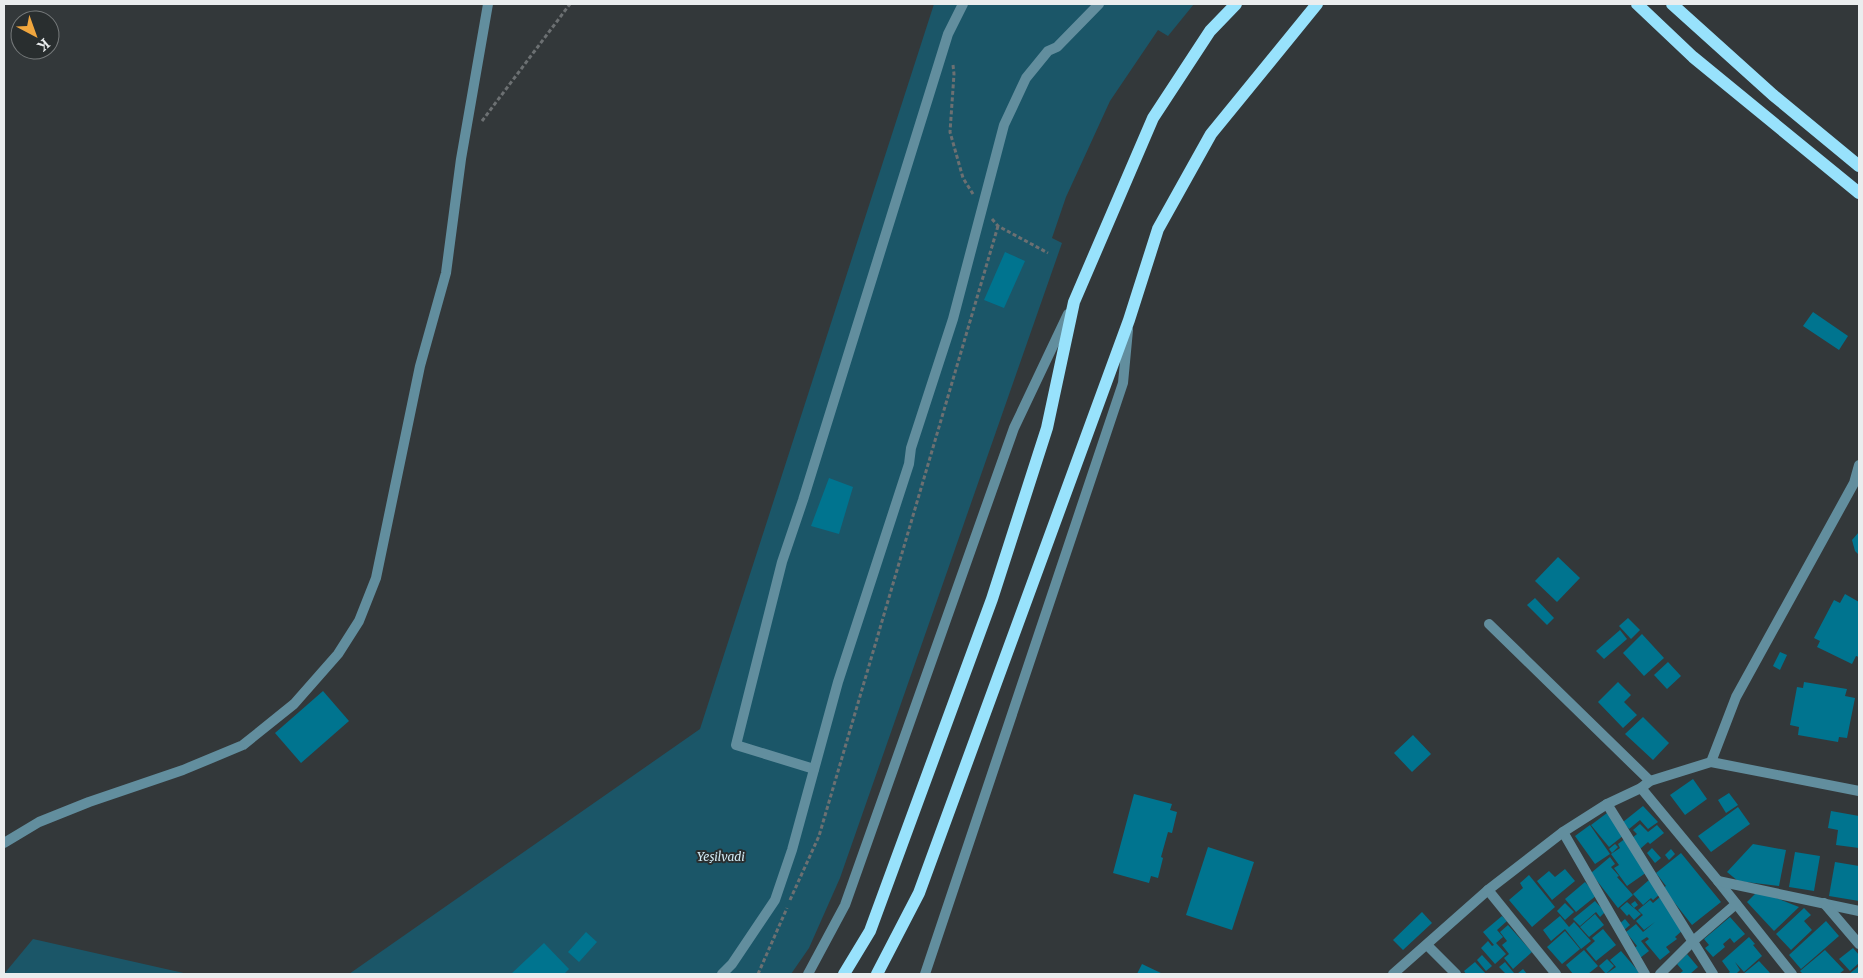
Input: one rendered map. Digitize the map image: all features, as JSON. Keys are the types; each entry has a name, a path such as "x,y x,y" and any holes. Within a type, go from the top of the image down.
{"main road":[{"path":"844,974 870,931 992,599 1047,428 1074,302 1154,118 1210,31 1236,4"},
{"path":"877,974 918,893 1129,320 1158,229 1211,134 1318,4"},
{"path":"1637,4 1693,57 1859,193"},
{"path":"1672,4 1773,95 1857,163"}],"street":[{"path":"4,843 47,818 88,802 184,770 243,745 294,704 338,654 359,621 376,578 420,366 446,273 460,160 488,4"},
{"path":"814,769 736,745 782,562 948,34 964,4"},
{"path":"722,974 732,964 775,900 792,850 838,682 909,464 911,448 953,319 1004,125 1026,78 1048,51 1057,47 1099,4"},
{"path":"808,974 844,905 1014,428 1074,302"},
{"path":"925,974 1123,383 1129,320"},
{"path":"1711,762 1736,697 1854,483 1859,465"},
{"path":"1489,624 1646,785 1736,904 1792,974"},
{"path":"1393,974 1488,890 1563,832 1607,804 1646,785 1711,762 1859,791"},
{"path":"1607,804 1692,942 1714,974"},
{"path":"1563,832 1645,974"},
{"path":"1718,880 1859,910"},
{"path":"1488,890 1556,974"},
{"path":"1824,903 1859,944"},
{"path":"1660,974 1692,942 1736,904"},
{"path":"1427,945 1456,974"}],"path":[{"path":"481,122 570,4"},
{"path":"951,58 954,74 950,132 963,178 982,209 998,226 1048,253"},
{"path":"758,974 818,836 998,226"}],"green space":[{"name":"Yeşilvadi","path":"934,4 1194,4 1168,36 1158,30 1110,101 1066,197 1052,238 1062,243 840,878 809,948 791,974 349,974 700,729"},
{"path":"33,939 188,974 4,974"}],"building":[{"path":"1005,252 1025,261 1004,308 984,300"},
{"path":"1813,312 1848,336 1839,350 1803,326"},
{"path":"829,478 853,487 839,534 811,526"},
{"path":"1859,532 1859,555 1855,551 1852,540"},
{"path":"1558,557 1580,578 1557,602 1535,581"},
{"path":"1845,594 1859,602 1859,657 1856,656 1852,664 1817,647 1820,641 1814,638 1834,600 1840,603"},
{"path":"1535,598 1554,618 1547,625 1527,605"},
{"path":"1628,618 1640,630 1631,639 1619,626"},
{"path":"1620,630 1627,639 1604,659 1596,651"},
{"path":"1642,634 1664,658 1644,676 1623,653"},
{"path":"1780,652 1787,655 1780,670 1773,666"},
{"path":"1668,662 1681,676 1667,689 1654,675"},
{"path":"1618,682 1631,695 1624,702 1637,715 1623,728 1598,702"},
{"path":"1804,682 1847,689 1845,696 1855,698 1847,738 1839,737 1838,742 1798,735 1799,727 1790,725 1797,687 1803,688"},
{"path":"323,691 349,721 301,763 275,733"},
{"path":"1643,717 1669,743 1653,760 1625,734"},
{"path":"1413,735 1431,754 1412,772 1394,753"},
{"path":"1693,779 1707,799 1685,815 1670,795"},
{"path":"1729,793 1738,805 1726,813 1718,800"},
{"path":"1134,794 1172,804 1170,810 1177,812 1172,833 1168,832 1161,857 1163,858 1158,878 1151,876 1149,883 1113,873"},
{"path":"1643,806 1658,822 1648,829 1640,820 1629,829 1623,822"},
{"path":"1738,807 1750,824 1711,852 1698,836"},
{"path":"1831,811 1859,816 1859,848 1836,845 1838,830 1828,828"},
{"path":"1607,813 1624,835 1609,847 1591,825"},
{"path":"1640,824 1648,832 1657,825 1664,833 1640,849 1632,838 1637,834 1633,830"},
{"path":"1590,825 1610,854 1595,864 1575,836"},
{"path":"1626,838 1647,872 1627,886 1614,868 1619,865 1611,854 1620,848 1618,844"},
{"path":"1615,844 1618,847 1612,853 1609,849"},
{"path":"1753,844 1786,850 1779,886 1738,881 1727,872"},
{"path":"1208,847 1254,862 1232,930 1186,915"},
{"path":"1652,848 1661,858 1655,863 1647,853"},
{"path":"1671,849 1675,854 1669,860 1665,855"},
{"path":"1795,852 1820,856 1814,891 1789,887"},
{"path":"1681,853 1721,902 1692,925 1663,888 1666,886 1656,873"},
{"path":"1610,857 1615,864 1611,867 1619,876 1617,877 1633,895 1618,908 1591,873"},
{"path":"1835,862 1859,866 1859,901 1829,896"},
{"path":"1565,869 1575,881 1552,900 1537,881 1549,871 1555,877"},
{"path":"1529,875 1555,907 1532,927 1509,900 1523,888 1520,883"},
{"path":"1649,880 1660,894 1653,900 1651,898 1643,905 1633,894"},
{"path":"1585,882 1597,895 1576,912 1565,899"},
{"path":"1758,891 1799,907 1774,931 1747,902"},
{"path":"1660,897 1684,929 1675,937 1677,939 1666,947 1670,952 1660,960 1645,942 1649,939 1647,937 1641,941 1649,951 1640,958 1633,949 1637,946 1626,932 1636,924 1643,932 1655,922 1644,930 1636,921 1643,915 1638,910 1650,900 1653,903"},
{"path":"1595,901 1605,912 1600,917 1596,912 1580,926 1573,919"},
{"path":"1635,901 1638,905 1634,908 1631,904"},
{"path":"1627,902 1641,914 1634,920 1629,914 1627,916 1620,908"},
{"path":"1565,903 1574,912 1565,920 1557,911"},
{"path":"1804,908 1811,915 1804,921 1812,930 1791,950 1776,934"},
{"path":"1422,912 1432,923 1403,950 1393,940"},
{"path":"1595,914 1604,925 1589,937 1580,927"},
{"path":"1502,916 1507,921 1497,930 1503,937 1496,943 1506,954 1495,964 1481,948 1488,941 1492,946 1494,945 1483,932"},
{"path":"1560,916 1569,927 1574,922 1591,941 1581,949 1565,929 1551,941 1543,930"},
{"path":"1730,917 1745,934 1734,943 1730,938 1723,944 1725,947 1713,957 1705,948 1709,945 1704,939"},
{"path":"1625,919 1630,925 1623,931 1618,925"},
{"path":"1826,921 1839,936 1801,969 1789,955"},
{"path":"1508,925 1532,952 1513,969 1504,958 1509,954 1502,945 1507,941 1500,932"},
{"path":"1603,929 1616,945 1596,961 1586,949 1595,941 1592,938"},
{"path":"1565,931 1580,949 1562,964 1547,947"},
{"path":"586,932 597,942 579,962 568,952"},
{"path":"1749,937 1762,956 1744,972 1735,962 1740,970 1736,974 1727,974 1730,972 1722,961"},
{"path":"544,943 569,969 564,974 511,974"},
{"path":"1853,948 1859,955 1859,963 1850,971 1839,959"},
{"path":"1584,950 1598,966 1588,974 1573,974 1566,965"},
{"path":"1825,950 1844,970 1839,974 1803,974 1800,971"},
{"path":"1621,951 1639,972 1637,974 1606,974 1616,967 1610,960"},
{"path":"1687,954 1698,967 1690,974 1679,974 1683,971 1677,964"},
{"path":"1482,955 1492,966 1486,971 1477,960"},
{"path":"1607,959 1614,966 1606,974 1599,966"},
{"path":"1759,961 1771,974 1743,974"},
{"path":"1475,962 1486,974 1466,974 1464,971"},
{"path":"1505,962 1513,974 1506,974 1499,967"},
{"path":"1142,964 1163,974 1137,974"},
{"path":"1859,966 1859,974 1849,974"},
{"path":"1523,969 1527,974 1517,974"}]}
